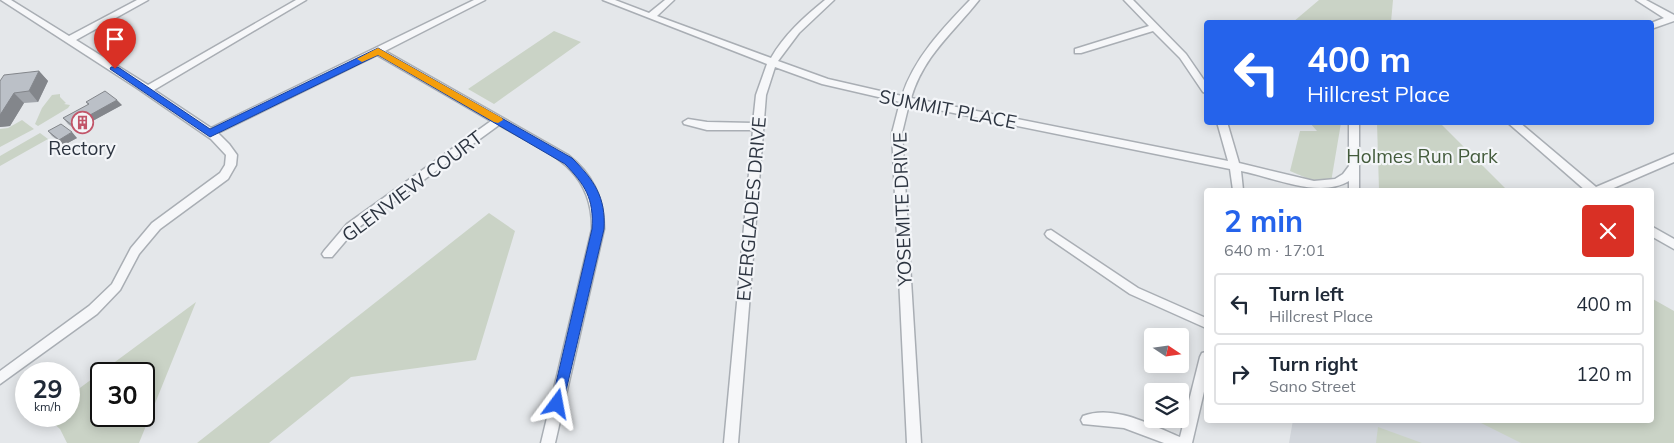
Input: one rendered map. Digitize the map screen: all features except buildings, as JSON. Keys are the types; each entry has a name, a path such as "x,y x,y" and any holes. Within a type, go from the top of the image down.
{"street":[{"path":"68,40 144,0"},
{"path":"147,90 302,0"},
{"path":"210,134 481,0"},
{"name":"SUMMIT PLACE","path":"607,0 832,84 1235,166 1317,185 1333,184 1348,178 1354,167"},
{"path":"651,16 670,0"},
{"name":"EVERGLADES DRIVE","path":"731,443 761,95 772,62 796,29 830,0"},
{"name":"YOSEMITE DRIVE","path":"914,443 897,133 904,100 917,70 929,49 975,0"},
{"path":"1128,0 1183,56 1204,87"},
{"path":"1640,0 1673,18"},
{"path":"0,378 93,310 116,287 136,251 156,226 224,176 232,164 231,154 210,134 147,90 4,2"},
{"path":"1654,25 1673,18"},
{"path":"1078,52 1156,27"},
{"path":"378,51 568,161 587,180 597,203 598,229 548,443"},
{"name":"GLENVIEW COURT","path":"328,254 351,227 499,120"},
{"path":"688,122 707,126 758,127"},
{"path":"1223,125 1235,166 1238,188"},
{"path":"1354,125 1354,188"},
{"path":"1516,125 1590,188"},
{"path":"1604,188 1674,158"},
{"name":"SUMMIT PLACE","path":"1300,181 1314,188"},
{"path":"1654,232 1674,245"},
{"path":"1051,234 1134,291 1204,322"},
{"path":"1185,443 1204,365"},
{"path":"1088,420 1108,418 1122,421 1180,443"}],"shaded area":[{"path":"1292,423 1485,423 1522,443 1289,443"}],"green space":[{"path":"1319,0 1393,0 1391,20 1295,20"},
{"path":"554,31 581,42 494,104 468,89"},
{"path":"60,94 60,97 66,103 64,104 70,105 68,108 38,126 35,124 42,108 52,95"},
{"path":"22,120 34,129 0,147 0,129 8,128"},
{"path":"1312,125 1341,125 1330,188 1290,171 1300,131 1317,131"},
{"name":"Holmes Run Park","path":"1377,125 1442,125 1505,188 1379,188"},
{"path":"40,133 48,139 0,166 0,156"},
{"path":"489,213 515,231 476,360 351,377 269,443 197,443"},
{"path":"1654,300 1674,311 1674,443 1521,443 1481,423 1654,423"},
{"path":"196,302 155,403 155,362 115,362"},
{"path":"90,380 90,427 145,427 139,443 67,443 58,427 80,427 80,388"},
{"path":"1378,427 1422,443 1376,443"}],"slow traffic":[{"path":"362,59 378,51 498,120"}],"place":[{"name":"Rectory","path":"82,122"}],"route":[{"path":"115,69 163,100 210,134 378,51 568,161 587,180 597,203 599,216 598,229 557,404"}]}
